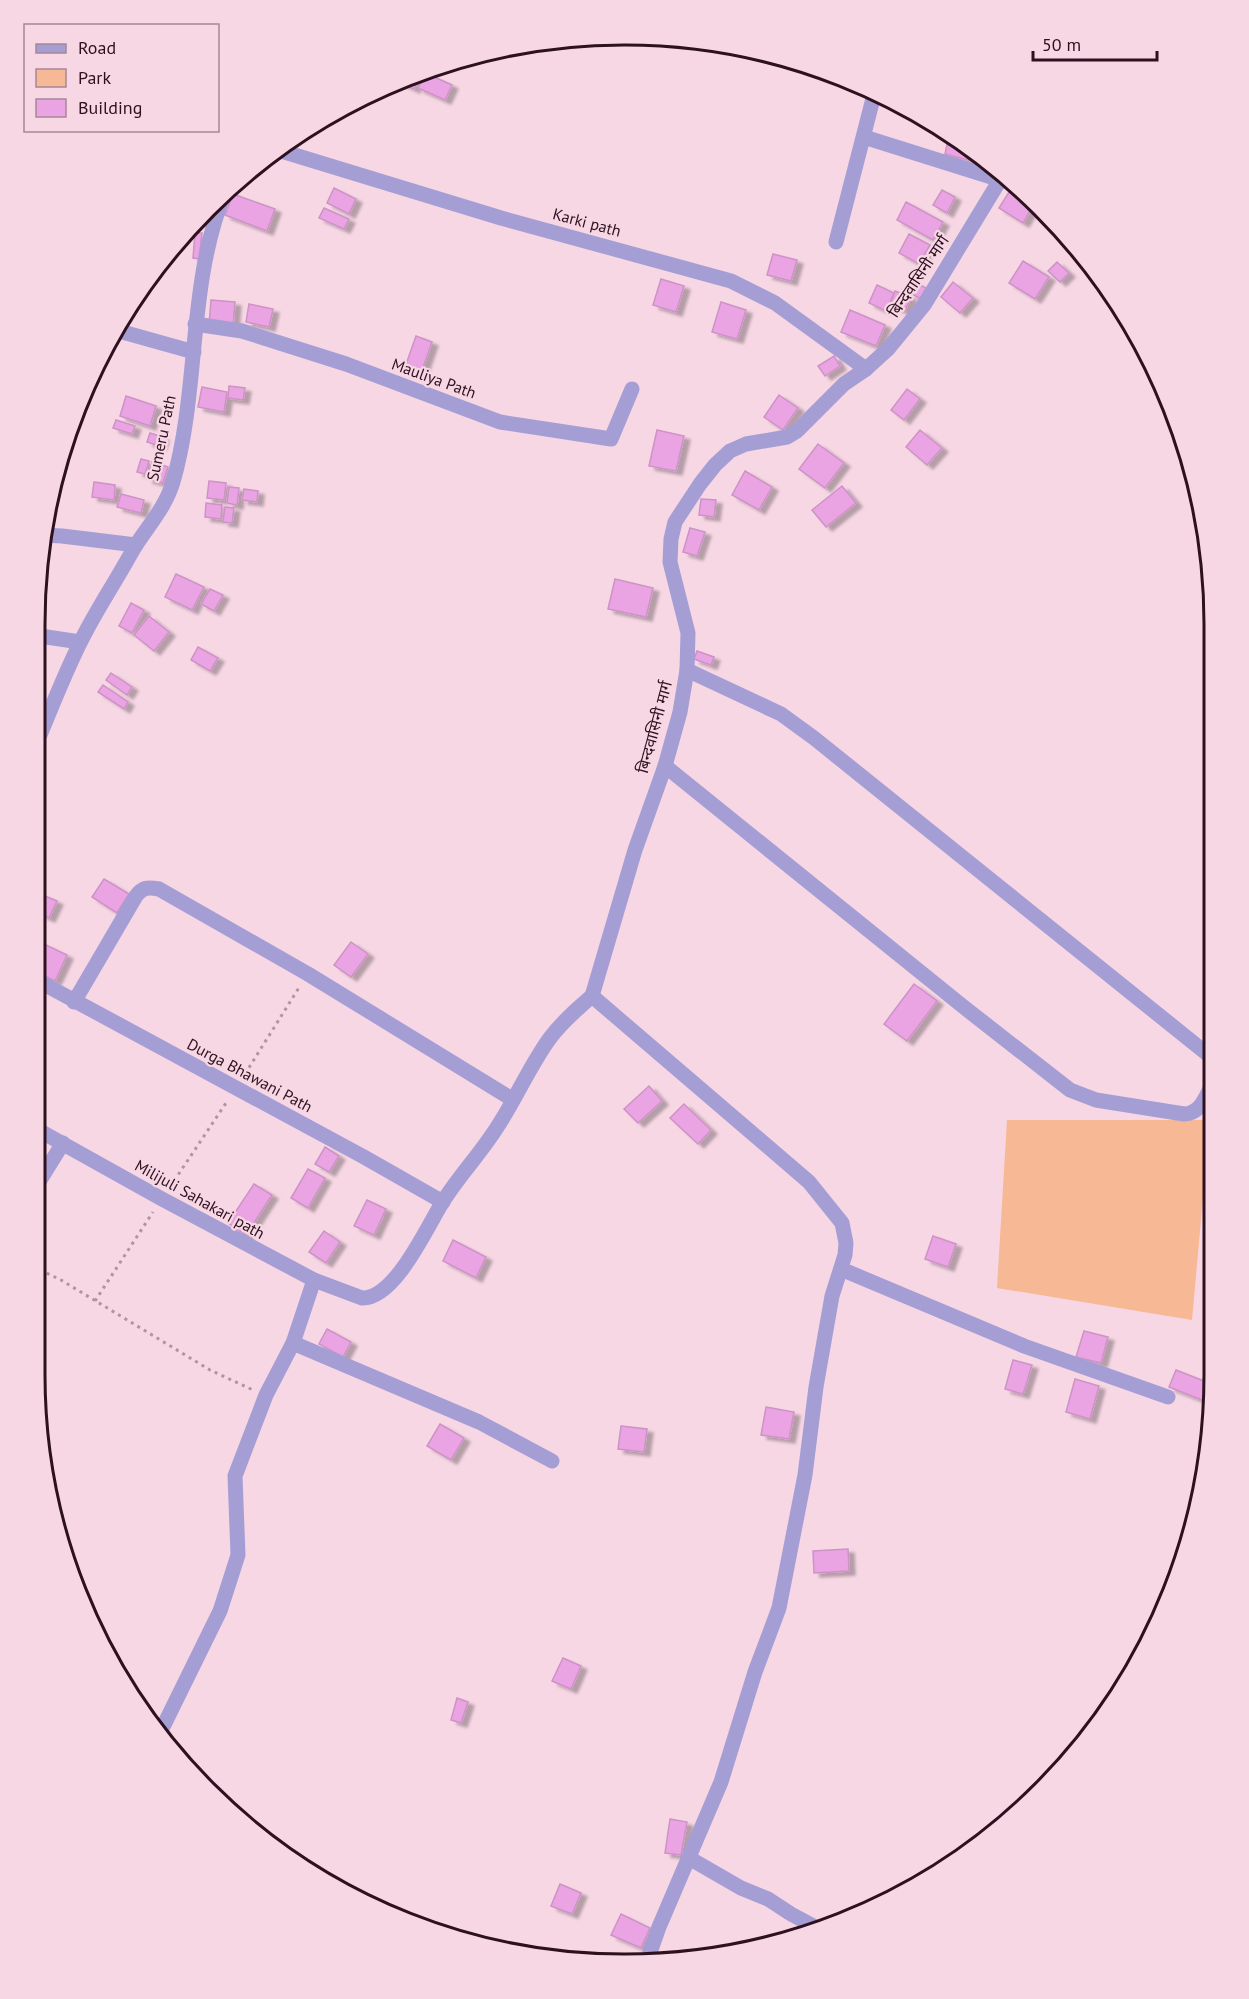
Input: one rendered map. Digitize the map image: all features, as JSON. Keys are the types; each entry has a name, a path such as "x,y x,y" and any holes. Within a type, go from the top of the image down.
{"street":[{"path":"836,242 873,101"},
{"path":"864,137 986,172"},
{"name":"Karki path","path":"289,153 501,218 731,281 775,303 866,369"},
{"name":"बिन्दवासिनी मार्ग","path":"592,996 635,850 665,766 680,712 687,670 688,633 670,562 671,539 675,522 715,465 730,451 746,444 787,437 798,431 844,384 888,350 924,305 999,182"},
{"name":"Sumeru Path","path":"45,723 80,642 136,545 160,510 172,484 183,440 194,352 195,324 217,213"},
{"name":"Mauliya Path","path":"195,324 242,332 346,364 500,422 611,439 632,389"},
{"path":"124,333 194,352"},
{"path":"52,535 136,545"},
{"path":"45,637 80,642"},
{"path":"687,670 781,714 814,738 1204,1051"},
{"path":"665,766 1070,1090 1096,1100 1184,1114 1193,1113 1204,1099"},
{"path":"74,1002 140,890 159,889 308,974 512,1099"},
{"name":"Durga Bhawani Path","path":"45,985 443,1202"},
{"path":"592,996 808,1182 827,1202 842,1223 845,1233 845,1255 832,1296 816,1387 805,1475 779,1608 755,1672 721,1782 650,1953"},
{"name":"Milijuli Sahakari path","path":"45,1134 314,1280 346,1293 370,1298 385,1288 415,1250 443,1202 502,1120 512,1099 551,1036 592,996"},
{"path":"45,1172 63,1143"},
{"path":"841,1269 1024,1346 1168,1397"},
{"path":"164,1725 220,1611 238,1555 235,1476 266,1395 293,1343 314,1280"},
{"path":"293,1343 479,1422 552,1461"},
{"path":"689,1858 741,1888 768,1899 809,1924"}],"path":[{"path":"237,1088 308,974"},
{"path":"45,1272 210,1370 266,1395"}],"green space":[{"path":"1007,1120 1204,1120 1204,1187 1192,1320 997,1288"}],"building":[{"path":"435,77 452,85 445,100 418,88 421,82"},
{"path":"947,144 971,161 945,154"},
{"path":"334,188 356,199 349,214 327,203"},
{"path":"942,190 955,197 947,213 933,205"},
{"path":"1009,192 1030,211 1023,223 999,208"},
{"path":"236,195 275,209 267,231 225,215 231,200"},
{"path":"906,202 943,222 933,240 897,220"},
{"path":"324,208 349,219 344,229 319,218"},
{"path":"202,233 199,259 193,258 195,236"},
{"path":"909,234 930,245 919,264 899,253"},
{"path":"773,254 797,260 791,281 767,275"},
{"path":"1023,261 1049,277 1035,299 1009,283"},
{"path":"1057,262 1069,273 1060,282 1048,271"},
{"path":"661,279 684,286 676,312 653,305"},
{"path":"953,282 973,298 960,313 941,297"},
{"path":"916,283 926,288 921,299 910,293"},
{"path":"877,285 894,293 886,311 869,303"},
{"path":"895,291 911,297 905,311 890,305"},
{"path":"211,300 235,302 233,327 209,325"},
{"path":"721,302 746,310 737,339 712,332"},
{"path":"249,304 273,309 269,327 246,322"},
{"path":"850,310 885,325 876,346 841,332"},
{"path":"416,336 432,342 420,376 404,370"},
{"path":"834,356 840,366 825,376 818,366"},
{"path":"229,386 245,388 243,400 228,398"},
{"path":"202,387 227,392 224,412 198,407"},
{"path":"907,389 920,399 904,420 891,410"},
{"path":"779,395 798,408 783,430 764,417"},
{"path":"126,396 156,406 150,426 120,416"},
{"path":"116,420 135,426 132,434 113,428"},
{"path":"657,430 684,436 676,471 649,466"},
{"path":"920,430 942,448 927,465 906,447"},
{"path":"150,433 163,437 160,446 147,442"},
{"path":"818,444 844,463 825,488 799,469"},
{"path":"141,459 149,461 145,474 137,472"},
{"path":"152,462 168,467 163,483 147,479"},
{"path":"745,471 772,487 759,510 732,495"},
{"path":"209,481 226,483 224,500 207,498"},
{"path":"94,482 115,485 114,500 92,497"},
{"path":"842,486 856,503 826,527 812,510"},
{"path":"229,487 239,488 237,505 227,503"},
{"path":"244,489 258,491 257,502 242,500"},
{"path":"121,494 144,500 141,513 117,507"},
{"path":"701,499 716,500 714,517 699,515"},
{"path":"206,503 222,505 221,519 205,517"},
{"path":"225,507 234,508 232,523 223,522"},
{"path":"690,528 705,532 697,556 683,552"},
{"path":"176,574 204,587 192,610 165,597"},
{"path":"615,579 653,588 646,617 608,609"},
{"path":"210,589 223,595 214,611 201,604"},
{"path":"131,603 144,610 132,633 119,626"},
{"path":"149,616 169,632 154,651 134,635"},
{"path":"198,647 218,658 210,671 191,660"},
{"path":"697,651 714,657 711,665 694,659"},
{"path":"111,673 132,687 127,695 106,680"},
{"path":"103,685 128,702 124,709 98,692"},
{"path":"104,879 129,894 117,913 92,897"},
{"path":"45,896 57,901 49,918 45,916"},
{"path":"351,942 368,954 351,977 334,965"},
{"path":"46,945 67,955 55,981 45,976"},
{"path":"914,984 937,1001 907,1041 884,1024"},
{"path":"649,1086 662,1101 638,1123 624,1109"},
{"path":"684,1104 711,1130 698,1144 670,1118"},
{"path":"325,1147 339,1156 329,1172 315,1164"},
{"path":"308,1169 325,1178 308,1208 291,1198"},
{"path":"254,1184 272,1195 246,1235 228,1223"},
{"path":"367,1200 386,1209 374,1235 354,1226"},
{"path":"324,1231 340,1242 326,1263 309,1252"},
{"path":"933,1236 956,1244 948,1267 925,1259"},
{"path":"453,1240 486,1257 476,1278 443,1261"},
{"path":"327,1329 351,1342 343,1357 319,1344"},
{"path":"1084,1331 1108,1337 1101,1363 1076,1357"},
{"path":"1013,1360 1032,1365 1023,1394 1005,1389"},
{"path":"1176,1370 1204,1381 1203,1397 1202,1400 1169,1387"},
{"path":"1075,1379 1099,1386 1090,1419 1066,1412"},
{"path":"766,1407 794,1412 789,1439 761,1435"},
{"path":"440,1424 464,1438 451,1460 427,1446"},
{"path":"621,1426 647,1429 644,1452 618,1449"},
{"path":"848,1549 849,1571 814,1573 813,1551"},
{"path":"563,1658 581,1666 571,1689 552,1681"},
{"path":"457,1698 468,1702 461,1723 451,1720"},
{"path":"670,1819 687,1822 681,1855 665,1853"},
{"path":"560,1884 581,1893 572,1914 551,1906"},
{"path":"621,1914 650,1928 641,1948 611,1935"}]}
